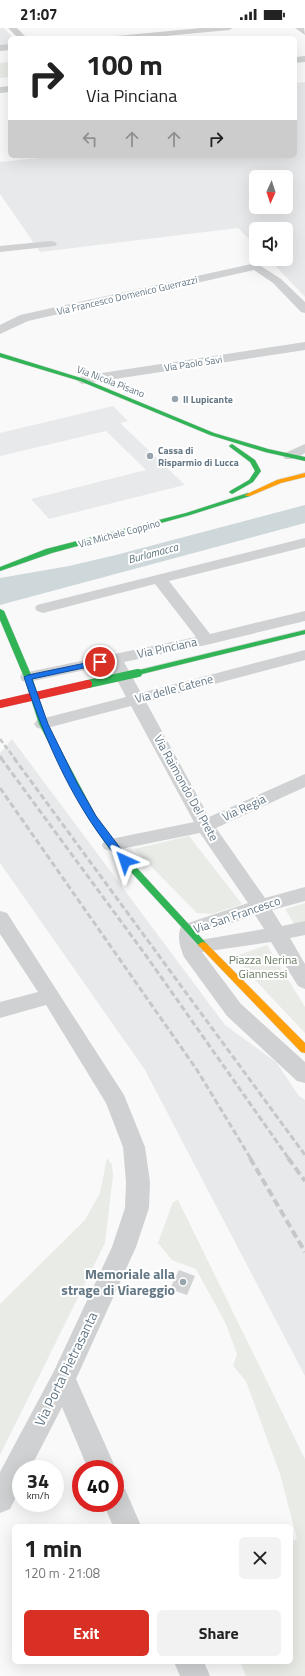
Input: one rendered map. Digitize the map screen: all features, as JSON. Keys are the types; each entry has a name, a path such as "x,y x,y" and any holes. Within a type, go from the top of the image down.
{"street":[{"path":"12,28 21,36"},
{"path":"149,28 157,36 229,28"},
{"path":"225,28 234,36"},
{"path":"299,28 305,33"},
{"path":"0,249 52,244"},
{"name":"Via Francesco Domenico Guerrazzi","path":"0,330 24,318 256,266 277,281 305,309"},
{"name":"Via Paolo Savi","path":"82,380 305,346"},
{"name":"Via Nicola Pisano","path":"0,355 82,380 212,434"},
{"path":"0,364 33,365"},
{"path":"212,434 266,452 305,459"},
{"path":"188,514 238,489 254,478 258,471 255,463 248,457 212,434"},
{"path":"290,456 305,448"},
{"path":"188,514 239,498 266,488 279,481 305,475"},
{"path":"266,488 305,481"},
{"name":"Via Michele Coppino","path":"0,569 49,551 188,514"},
{"path":"43,608 305,542"},
{"name":"Via Michele Coppino","path":"9,556 49,551"},
{"path":"159,579 206,640"},
{"path":"0,611 28,677 44,724 92,817 112,845 189,930 305,1049"},
{"name":"Via Pinciana","path":"28,677 206,640 305,616"},
{"path":"0,704 138,673 305,632"},
{"name":"Via delle Catene","path":"44,724 305,655"},
{"name":"Via Raimondo Del Prete","path":"114,659 205,826 260,906 305,981"},
{"name":"Via Regia","path":"112,845 205,826 305,780"},
{"name":"Via San Francesco","path":"305,894 260,906 189,930 190,947 194,957 234,1010 305,1075"},
{"name":"Via Porta Pietrasanta","path":"0,918 51,996 116,1101 134,1147 138,1182 137,1208 129,1236 63,1379 0,1500"},
{"name":"Via San Francesco","path":"204,946 305,928"},
{"path":"0,1010 51,996"},
{"path":"63,1379 98,1460"},
{"path":"121,1512 126,1524"},
{"path":"190,1664 195,1676"}],"shaded area":[{"path":"0,28 4,28 11,36 8,36 8,46 0,47"},
{"path":"305,82 305,297 276,266 293,266 293,222 249,222 249,239 238,228 40,252 0,194 0,162 39,158 297,158 297,83"},
{"path":"113,406 128,421 120,423 185,485 49,519 31,499 146,470 106,431 0,456 0,433"},
{"path":"12,739 225,1025 276,1062 299,1096 305,1100 305,1376 145,1070 0,863 0,753"}],"green space":[{"path":"8,62 8,77 0,78 0,63"},
{"path":"189,836 242,904 212,914 197,913 134,849"},
{"path":"305,903 305,921 294,924 285,909"},
{"name":"Piazza Nerina Giannessi","path":"267,945 305,1007 305,1033 255,980 236,956"},
{"path":"107,1158 112,1165 113,1175 105,1243 0,1455 0,1304 85,1220 100,1193"},
{"path":"178,1200 305,1459 305,1676 246,1676 241,1664 293,1664 293,1541 297,1539 280,1474 246,1381 233,1366 237,1354 226,1324 196,1269 172,1260 158,1243 173,1202"}],"water":[{"name":"Burlamacca","path":"305,505 305,523 0,605 0,578 69,566 116,555"}],"building":[{"name":"Memoriale alla strage di Viareggio","path":"179,1270 195,1276 187,1295 170,1289"}],"railway":[{"path":"0,739 15,759"},
{"path":"1,758 147,957 289,1159"},
{"path":"14,758 305,1155"},
{"path":"0,788 197,1070 251,1159"},
{"path":"250,1158 305,1252"},
{"path":"288,1158 305,1181"}],"traffic: fast":[{"path":"0,355 82,380 212,434 267,451 305,459"},
{"path":"232,446 253,461 258,471 251,481 232,492"},
{"path":"0,569 49,551 188,514 248,495"},
{"path":"0,611 28,677 43,724 92,817 111,845 203,945"},
{"path":"138,673 305,632"},
{"path":"88,684 138,673"}],"traffic: slow":[{"path":"248,495 279,481 305,475"},
{"path":"203,945 305,1049"}],"traffic: jam":[{"path":"0,704 88,684"}],"place":[{"name":"Il Lupicante","path":"175,399"},
{"name":"Cassa di Risparmio di Lucca","path":"150,456"},
{"name":"Memoriale alla strage di Viareggio","path":"183,1282"}],"route":[{"path":"100,662 28,677 44,724 73,783 92,817 125,861"}]}
